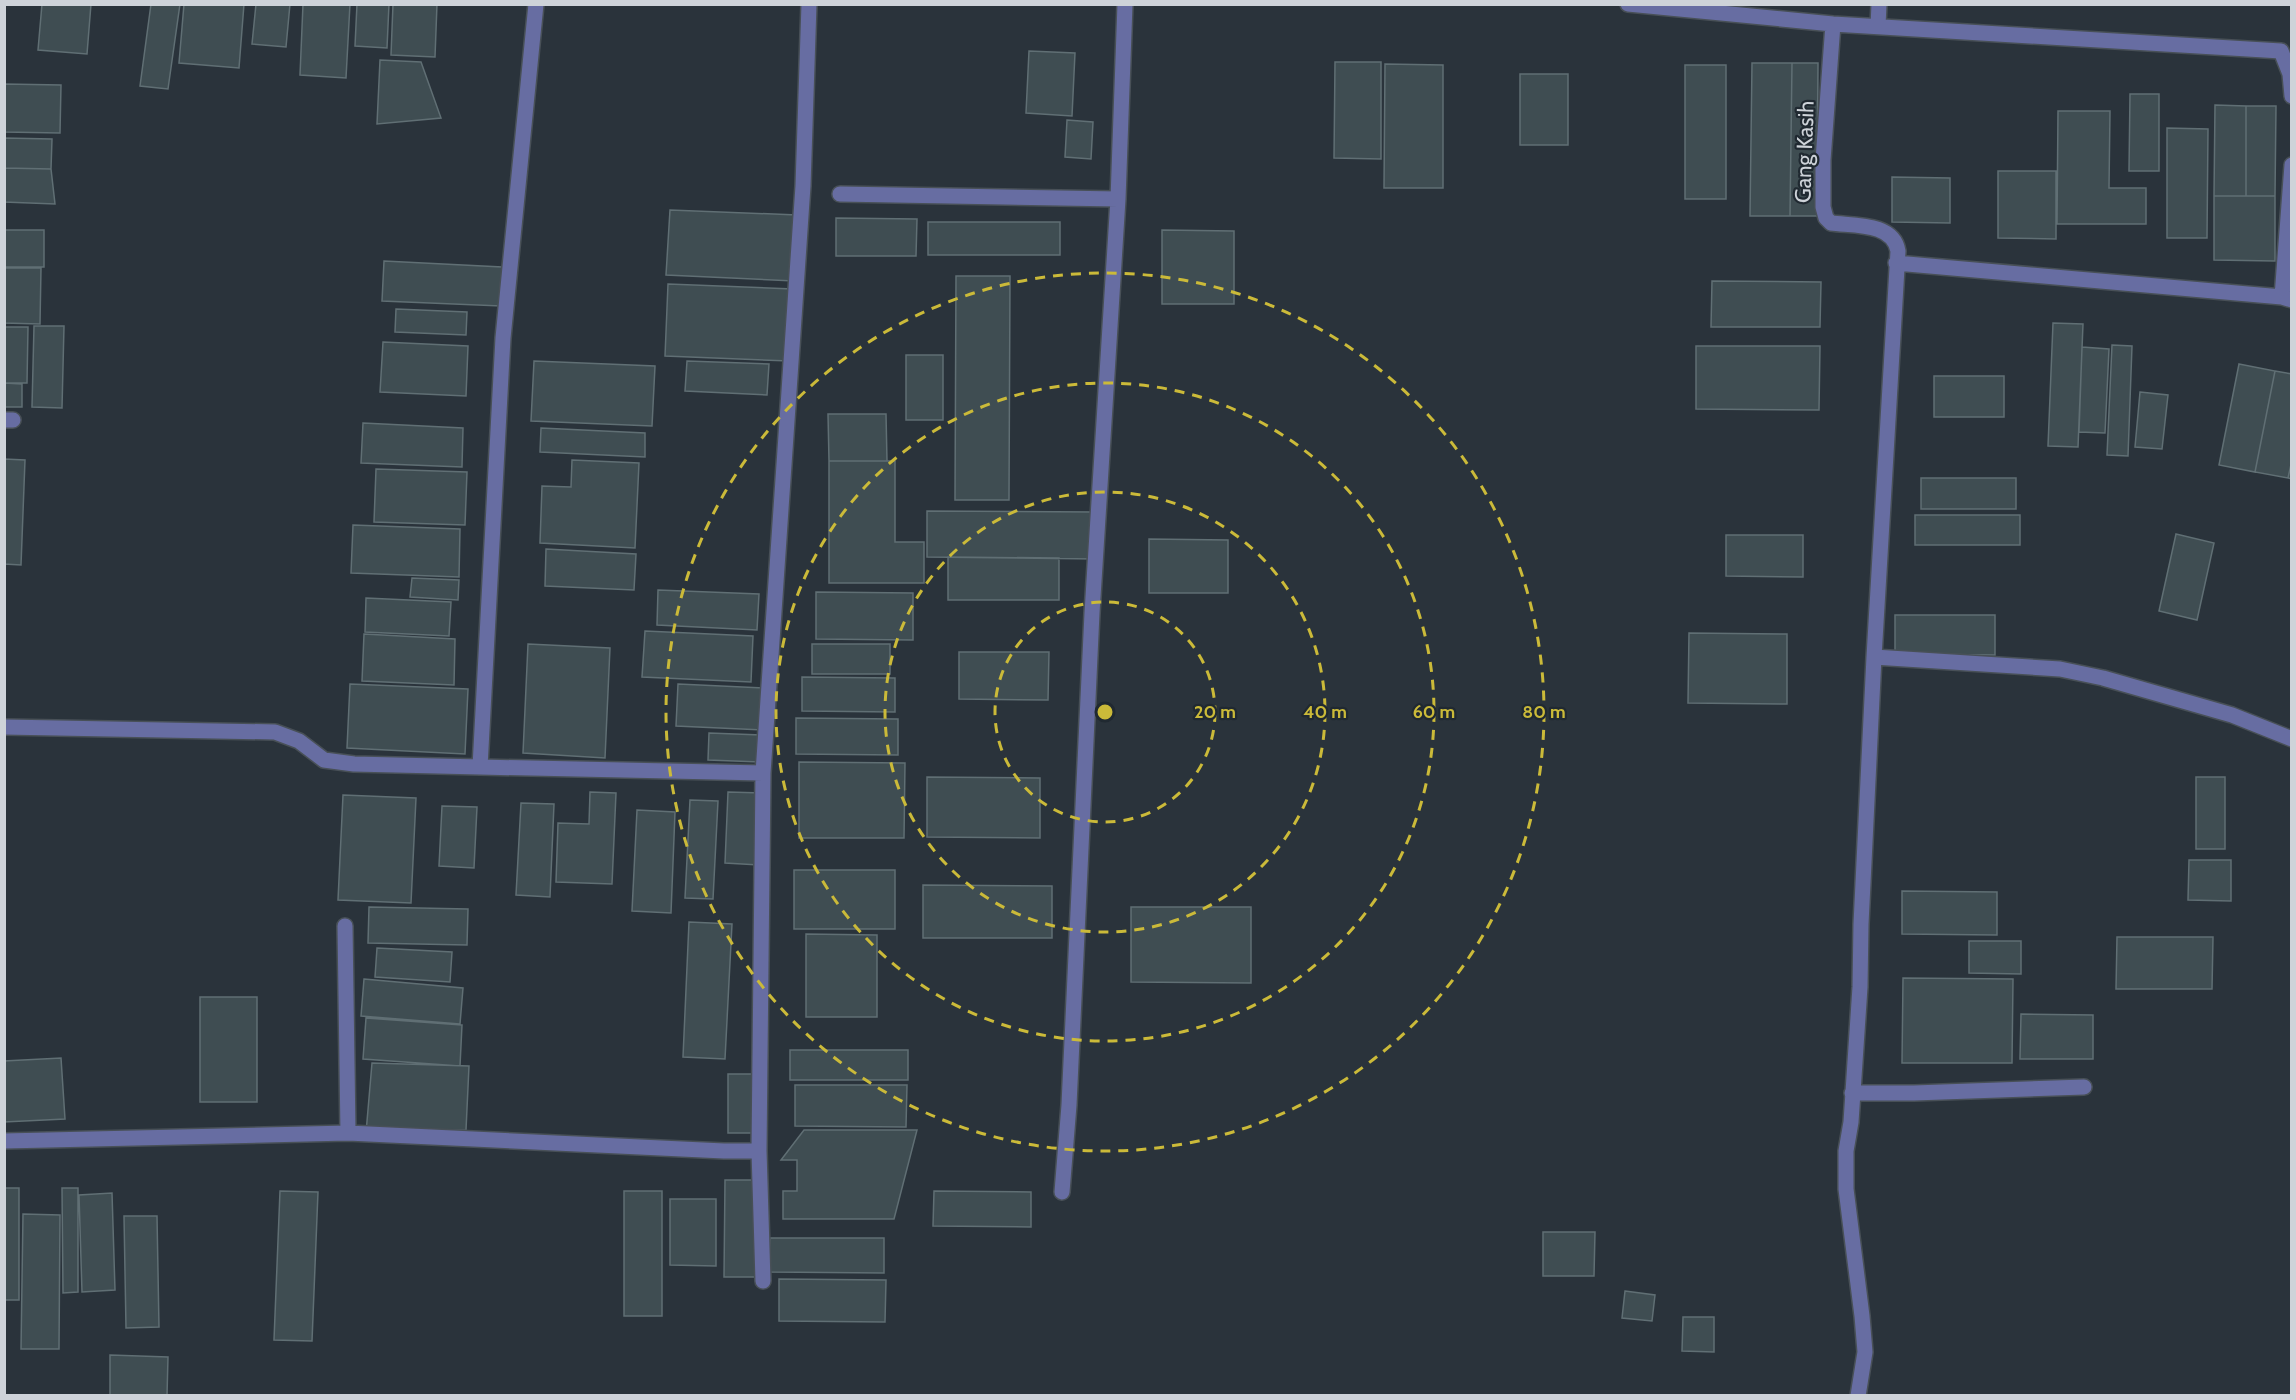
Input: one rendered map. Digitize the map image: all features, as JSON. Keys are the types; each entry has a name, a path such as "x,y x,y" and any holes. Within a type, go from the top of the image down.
{"street":[{"path":"480,767 503,338 536,4"},
{"path":"764,1281 759,1151 764,773 803,186 808,4"},
{"path":"1062,1192 1069,1105 1092,613 1118,199 1125,4"},
{"path":"1628,4 1833,24 2286,46 2292,96"},
{"path":"1878,26 1879,4"},
{"name":"Gang Kasih","path":"1833,24 1823,160 1823,207 1826,218 1831,223 1879,229 1891,236 1896,243 1896,263"},
{"path":"1858,1395 1865,1352 1846,1189 1846,1151 1851,1122 1860,987 1861,924 1896,263 2287,298 2292,165"},
{"path":"840,194 1118,199"},
{"path":"1875,657 2060,669 2103,678 2232,715 2292,739"},
{"path":"4,728 275,732 299,741 324,760 354,764 764,773"},
{"path":"345,926 348,1133"},
{"path":"1852,1093 1914,1093 2084,1086"},
{"path":"4,1141 348,1133 713,1151 759,1151"}],"building":[{"path":"42,4 91,4 87,54 38,50"},
{"path":"151,4 180,4 168,89 140,86"},
{"path":"184,4 244,4 239,68 179,63"},
{"path":"256,4 290,4 286,47 252,44"},
{"path":"303,4 350,4 346,78 300,75"},
{"path":"357,4 389,4 387,48 355,46"},
{"path":"393,4 437,4 435,57 391,55"},
{"path":"1029,51 1075,53 1072,116 1026,113"},
{"path":"380,60 421,62 441,118 377,124"},
{"path":"1335,62 1381,62 1381,159 1334,158"},
{"path":"1752,63 1792,63 1790,216 1750,216"},
{"path":"1792,63 1818,63 1817,216 1790,216"},
{"path":"1385,64 1443,65 1443,188 1384,188"},
{"path":"1685,65 1726,65 1726,199 1685,199"},
{"path":"1520,74 1568,74 1568,145 1520,145"},
{"path":"4,84 61,85 60,133 4,132"},
{"path":"2130,94 2159,94 2159,171 2129,171"},
{"path":"2215,105 2246,106 2246,196 2214,196"},
{"path":"2246,106 2276,106 2275,196 2246,196"},
{"path":"2058,111 2110,111 2109,188 2146,188 2146,224 2057,224"},
{"path":"1067,120 1093,122 1091,159 1065,157"},
{"path":"2167,128 2208,129 2207,238 2167,238"},
{"path":"4,138 52,139 51,169 4,168"},
{"path":"4,168 51,169 55,204 4,202"},
{"path":"1998,171 2056,171 2056,239 1998,238"},
{"path":"1892,177 1950,178 1950,223 1892,222"},
{"path":"2214,196 2275,196 2275,261 2214,260"},
{"path":"670,210 797,215 794,281 666,275"},
{"path":"836,218 917,219 916,256 836,256"},
{"path":"928,222 1060,222 1060,255 928,255"},
{"path":"4,230 44,230 44,267 4,267"},
{"path":"1162,230 1234,231 1234,304 1162,304"},
{"path":"384,261 502,267 501,306 382,301"},
{"path":"4,268 41,268 40,324 4,323"},
{"path":"956,276 1010,276 1009,500 955,500"},
{"path":"1712,281 1821,282 1820,327 1711,327"},
{"path":"668,284 793,289 790,361 665,356"},
{"path":"396,309 467,312 466,335 395,332"},
{"path":"2053,323 2083,324 2078,447 2048,446"},
{"path":"34,326 64,326 62,408 32,407"},
{"path":"4,327 28,327 27,383 4,383"},
{"path":"383,342 468,346 466,396 380,392"},
{"path":"2112,345 2132,346 2128,456 2107,455"},
{"path":"1696,346 1820,346 1819,410 1696,409"},
{"path":"2082,347 2109,349 2105,433 2079,432"},
{"path":"906,355 943,355 943,420 906,420"},
{"path":"534,361 655,366 652,426 531,421"},
{"path":"687,361 769,364 767,395 685,391"},
{"path":"2239,364 2275,371 2255,472 2219,465"},
{"path":"2275,371 2292,374 2292,460 2288,478 2255,472"},
{"path":"1934,376 2004,376 2004,417 1934,417"},
{"path":"4,383 22,384 22,407 4,407"},
{"path":"2140,392 2168,395 2162,449 2135,447"},
{"path":"828,414 886,414 887,461 829,461"},
{"path":"363,423 463,428 462,467 361,463"},
{"path":"541,428 645,433 645,457 540,452"},
{"path":"4,459 25,460 21,565 4,564"},
{"path":"572,460 639,463 635,548 540,543 542,486 571,487"},
{"path":"2292,460 2292,479 2288,478"},
{"path":"829,461 895,461 895,542 924,542 924,583 829,583"},
{"path":"376,469 467,472 465,525 374,522"},
{"path":"1921,478 2016,478 2016,509 1921,509"},
{"path":"927,511 1095,512 1095,559 927,557"},
{"path":"1915,515 2020,515 2020,545 1915,545"},
{"path":"353,525 460,529 459,577 351,573"},
{"path":"2176,534 2214,543 2197,620 2159,611"},
{"path":"1726,535 1803,535 1803,577 1726,576"},
{"path":"1149,539 1228,540 1228,593 1149,593"},
{"path":"546,549 636,554 634,590 545,586"},
{"path":"948,557 1059,558 1059,600 948,600"},
{"path":"412,578 459,580 458,600 410,597"},
{"path":"658,590 759,594 757,630 657,625"},
{"path":"816,592 913,593 913,640 816,639"},
{"path":"366,598 451,602 449,636 365,632"},
{"path":"1895,615 1995,615 1995,655 1895,654"},
{"path":"645,631 753,636 751,682 642,677"},
{"path":"1689,633 1787,634 1787,704 1688,703"},
{"path":"364,634 455,639 454,685 362,681"},
{"path":"528,644 610,648 605,758 523,753"},
{"path":"812,644 890,644 890,674 812,674"},
{"path":"959,652 1049,652 1048,700 959,699"},
{"path":"802,677 895,678 895,712 802,711"},
{"path":"350,684 468,689 465,754 347,748"},
{"path":"678,684 765,688 763,730 676,726"},
{"path":"796,718 898,719 898,755 796,754"},
{"path":"709,733 761,735 760,762 708,760"},
{"path":"799,762 905,763 904,838 799,838"},
{"path":"927,777 1040,778 1040,838 927,837"},
{"path":"2196,777 2225,777 2225,849 2196,849"},
{"path":"590,792 616,793 612,884 556,882 558,823 589,824"},
{"path":"728,792 762,793 759,865 725,863"},
{"path":"343,795 416,798 411,903 338,900"},
{"path":"690,800 718,801 713,899 685,898"},
{"path":"521,803 554,804 550,897 516,895"},
{"path":"442,806 477,807 474,868 439,866"},
{"path":"637,810 675,812 671,913 632,911"},
{"path":"2189,860 2231,860 2231,901 2188,900"},
{"path":"794,870 895,870 895,929 794,929"},
{"path":"923,885 1052,886 1052,938 923,938"},
{"path":"1902,891 1997,892 1997,935 1902,934"},
{"path":"369,907 468,909 467,945 368,943"},
{"path":"1131,907 1251,907 1251,983 1131,982"},
{"path":"689,922 732,924 725,1059 683,1057"},
{"path":"806,934 877,935 877,1017 806,1017"},
{"path":"2117,937 2213,937 2212,989 2116,989"},
{"path":"1969,941 2021,941 2021,974 1969,973"},
{"path":"377,948 452,952 450,982 375,977"},
{"path":"1903,978 2013,979 2012,1063 1902,1063"},
{"path":"364,979 463,988 460,1024 361,1016"},
{"path":"200,997 257,997 257,1102 200,1102"},
{"path":"2021,1014 2093,1015 2093,1059 2020,1059"},
{"path":"366,1018 462,1025 460,1066 363,1059"},
{"path":"790,1050 908,1050 908,1080 790,1080"},
{"path":"61,1058 65,1119 4,1122 4,1061"},
{"path":"372,1063 469,1066 466,1130 366,1133"},
{"path":"728,1074 753,1074 753,1133 728,1133"},
{"path":"795,1085 907,1085 906,1127 795,1126"},
{"path":"804,1130 917,1130 894,1219 783,1219 783,1191 797,1191 797,1160 781,1160"},
{"path":"725,1180 759,1180 758,1277 724,1277"},
{"path":"4,1188 19,1188 19,1300 4,1300"},
{"path":"62,1188 78,1188 78,1292 63,1293"},
{"path":"280,1191 318,1192 312,1341 274,1340"},
{"path":"624,1191 662,1191 662,1316 624,1316"},
{"path":"934,1191 1031,1192 1031,1227 933,1226"},
{"path":"112,1193 115,1290 82,1292 79,1195"},
{"path":"670,1199 716,1199 716,1266 670,1265"},
{"path":"23,1214 60,1215 59,1349 21,1349"},
{"path":"124,1216 157,1216 159,1327 126,1328"},
{"path":"1543,1232 1595,1232 1594,1276 1543,1276"},
{"path":"770,1238 884,1238 884,1273 770,1272"},
{"path":"779,1279 886,1280 885,1322 779,1321"},
{"path":"1625,1291 1655,1295 1652,1321 1622,1318"},
{"path":"1683,1317 1714,1317 1714,1352 1682,1351"},
{"path":"110,1355 168,1357 167,1396 110,1396"}]}
